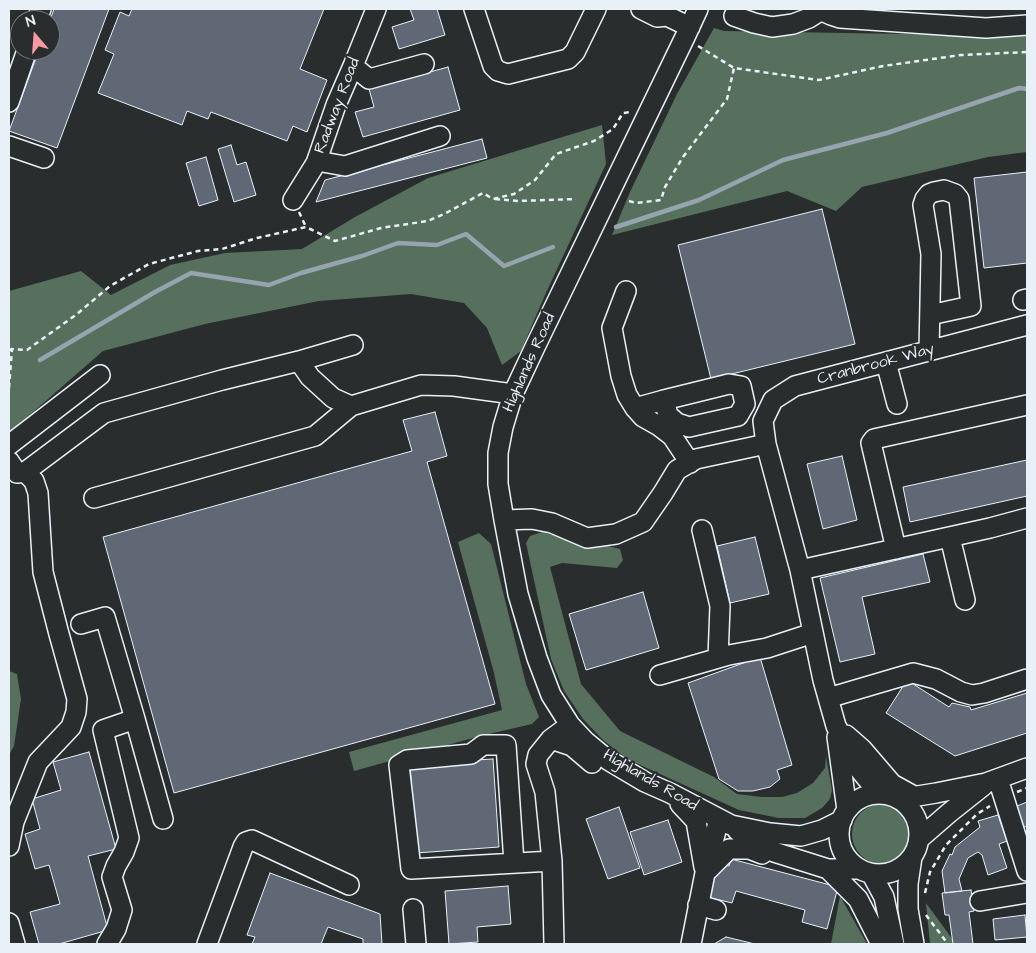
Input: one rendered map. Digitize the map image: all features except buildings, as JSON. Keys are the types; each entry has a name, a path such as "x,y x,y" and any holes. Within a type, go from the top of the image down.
{"street":[{"name":"Radway Road","path":"293,200 316,161 336,105 376,9"},
{"path":"474,9 493,66 498,72 508,74 568,59 575,52 596,9"},
{"path":"641,9 657,17 666,12 688,32"},
{"name":"Highlands Road","path":"698,9 513,394 503,427 498,453 498,484 518,594 537,658 551,695 570,725 585,741 608,760 645,782 725,822 746,838 774,852 828,868 865,871"},
{"path":"734,16 754,23 772,26 793,24 810,18 823,10 840,18 986,28 1027,25"},
{"path":"9,102 24,60"},
{"path":"353,66 369,79 424,64"},
{"path":"316,161 345,166 440,136"},
{"path":"9,146 44,158"},
{"path":"929,351 931,254 923,205 929,194 944,190 955,194 959,199 971,306 930,315"},
{"path":"626,291 612,328 621,376 627,395 634,408 643,417 672,436 690,463"},
{"name":"Cranbrook Way","path":"836,726 800,570 766,444 762,421 773,400 795,386 1027,326"},
{"path":"9,461 17,473 25,472 104,413 353,345"},
{"path":"299,361 310,377 333,398 351,406"},
{"path":"886,362 897,404"},
{"path":"9,445 100,375"},
{"path":"94,498 315,436 351,406 421,386 454,386 513,394"},
{"path":"634,408 664,400"},
{"path":"896,549 871,443 874,439 1027,405"},
{"path":"504,520 532,519 552,523 587,538 616,534 643,522 677,470 696,459 766,444"},
{"path":"9,846 11,821 38,762 71,727 76,712 77,699 43,572 38,494 34,481 25,472"},
{"path":"800,570 1027,518"},
{"path":"702,530 720,606 718,658"},
{"path":"950,537 966,600"},
{"path":"81,624 105,617 163,819"},
{"path":"660,675 718,658 767,648 813,633"},
{"path":"828,698 913,673 936,679 961,692 972,695 1027,680"},
{"path":"71,727 103,730 135,720"},
{"path":"554,944 552,861 546,792 536,764 538,755 551,739 570,725"},
{"path":"836,726 862,749 892,784 899,797 915,816 919,828 919,839 916,849 904,866 882,874 865,871"},
{"path":"836,726 859,769 873,786 899,797"},
{"path":"836,726 844,815"},
{"path":"103,730 129,838 112,877 122,910 116,929 107,944"},
{"path":"551,739 572,746 600,770 623,781 645,782"},
{"path":"514,863 506,745 483,744 471,754 407,760 399,765 411,869 552,861"},
{"path":"894,944 884,897 865,871 851,862 844,853 839,831 844,815 854,803 863,797 873,794 899,797 992,781 1027,768"},
{"path":"992,781 1004,797 1027,871"},
{"path":"919,839 949,813 992,781"},
{"path":"670,793 696,821 705,873"},
{"name":"Highlands Road","path":"725,822 770,833 801,836 822,830 844,815"},
{"path":"691,944 705,873 725,822"},
{"path":"207,944 246,842 252,840 349,885"},
{"path":"705,873 730,849 749,849 783,861 794,858"},
{"path":"912,857 908,884 914,909 914,944"},
{"path":"828,868 858,899 881,944"},
{"path":"980,901 1027,893"},
{"path":"698,905 716,910"},
{"path":"413,909 416,944"},
{"path":"9,923 15,944"}],"path":[{"path":"688,32 734,68 820,80 883,66 961,55 1027,52"},
{"path":"629,201 636,203 661,200 665,187 683,157 727,99 734,68"},
{"path":"492,198 514,194 535,180 556,154 594,140 612,129 623,113 649,111"},
{"path":"9,388 11,349 27,350 77,314 110,286 148,264 198,251 222,249 257,238 306,227 335,241 381,228 428,221 483,192 492,198 518,201 576,199"},
{"path":"948,944 914,909 930,872 946,845 977,814 1004,797 1027,788"}],"green space":[{"path":"714,28 724,31 1027,36 1027,152 988,157 862,187 836,211 787,191 612,235 630,192 677,94"},
{"path":"602,125 606,164 521,351 502,365 487,328 464,303 411,294 319,301 205,324 103,351 9,433 9,291 81,271 111,295 170,265 225,253 302,249 355,217 428,178"},
{"path":"542,532 571,540 620,549 623,560 617,568 562,563 550,567 581,684 620,731 714,777 737,794 782,797 797,793 813,783 825,768 826,756 832,790 830,799 822,808 805,818 779,818 739,810 627,759 603,740 583,719 564,691 551,659 526,543 530,536"},
{"path":"479,533 491,544 526,684 539,717 532,724 480,736 354,771 349,752 502,710 494,673 458,542"},
{"path":"9,671 17,674 21,699 14,746 9,755"},
{"path":"876,804 888,804 899,809 907,817 912,828 910,846 899,859 888,864 876,864 865,859 857,851 852,840 852,828 857,817 865,809"},
{"path":"840,896 866,942 867,944 831,944"},
{"path":"926,903 956,944 930,944"}],"waterway":[{"path":"616,227 699,200 783,160 887,133 1019,88 1027,89"},
{"path":"40,360 155,292 191,273 269,285 301,273 362,256 398,243 437,245 466,234 504,266 553,247"}]}
